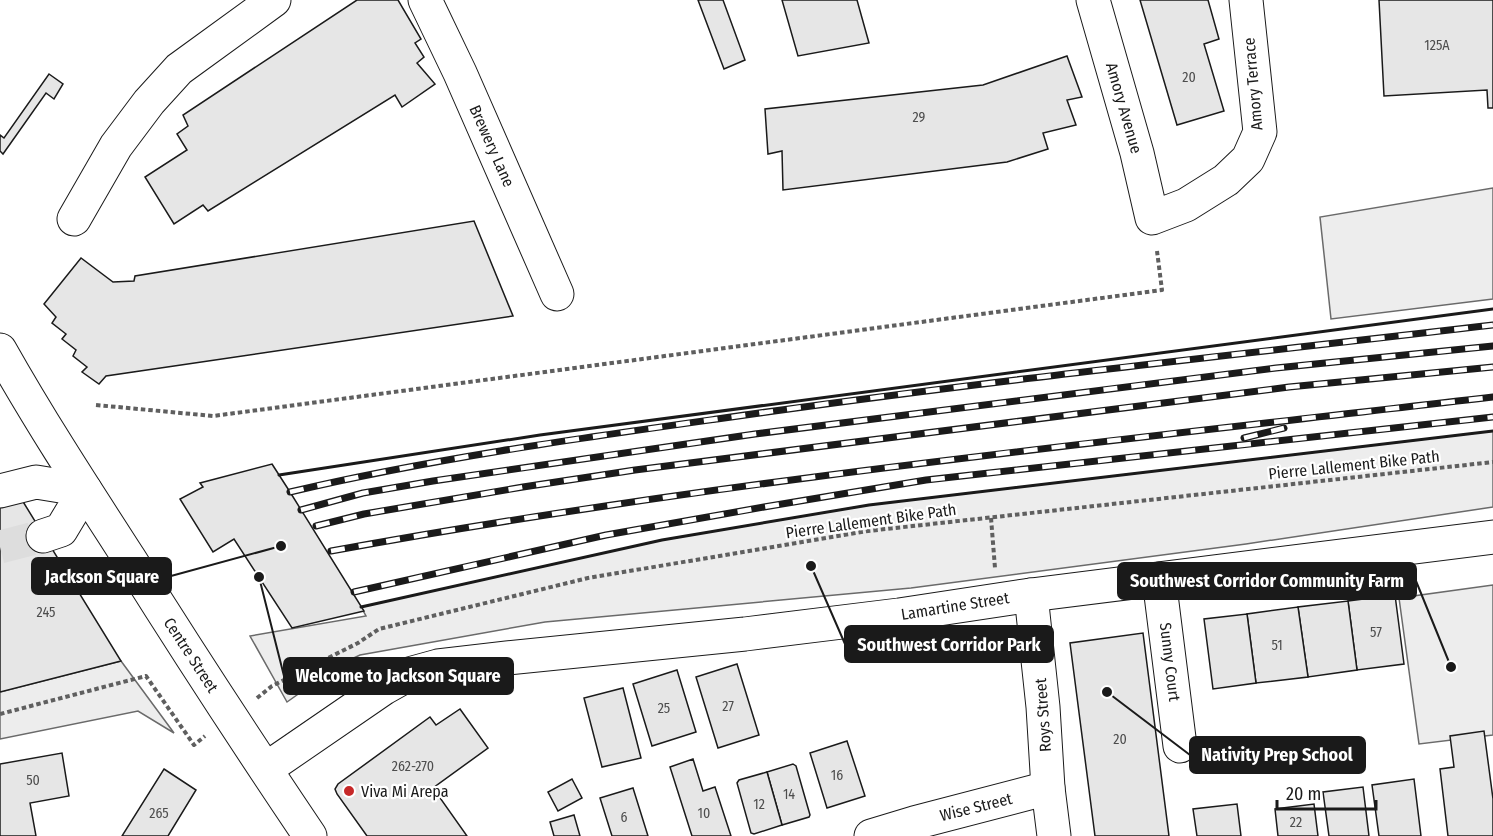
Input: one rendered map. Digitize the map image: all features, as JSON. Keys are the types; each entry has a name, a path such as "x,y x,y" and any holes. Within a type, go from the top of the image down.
{"street":[{"path":"74,219 116,146 149,102 179,69 274,0"},
{"name":"Brewery Lane","path":"425,0 460,73 557,294"},
{"name":"Amory Avenue","path":"1094,0 1137,153 1152,218"},
{"name":"Amory Terrace","path":"1152,218 1186,205 1226,180 1248,159 1260,132 1246,0"},
{"name":"Centre Street","path":"0,350 31,405 85,490 218,698 310,836"},
{"path":"0,491 36,482 85,490 61,530 44,536"},
{"name":"Lamartine Street","path":"266,769 384,688 423,669 507,658 745,634 899,615 1031,595 1493,537"},
{"name":"Sunny Court","path":"1159,579 1180,746"},
{"name":"Roys Street","path":"1031,595 1054,836"},
{"name":"Wise Street","path":"871,836 1048,788"}],"path":[{"path":"96,405 213,416 1162,290 1152,218"},
{"name":"Pierre Lallement Bike Path","path":"272,686 358,643 379,629 588,578 868,531 1493,462"},
{"path":"991,518 995,572"},
{"path":"0,714 146,676 194,745"}],"shaded area":[{"path":"1493,188 1493,299 1331,319 1320,217"},
{"path":"1493,431 1493,507 1246,544 911,588 545,622 360,655 341,664 287,702 250,636 366,616 361,607 662,540 869,505"},
{"path":"1493,585 1493,735 1419,744 1399,598"},
{"path":"121,661 174,733 138,711 0,739 0,692"}],"building":[{"path":"357,0 398,0 421,39 415,43 424,57 417,63 435,84 402,107 395,95 208,211 203,205 174,224 145,177 187,150 177,134 188,126 183,115"},
{"path":"698,0 723,0 745,60 724,69"},
{"path":"782,0 857,0 869,43 798,56"},
{"path":"1140,0 1208,0 1219,39 1204,44 1224,111 1177,125"},
{"path":"1379,0 1493,0 1493,108 1488,108 1487,90 1384,96"},
{"path":"1067,56 1082,97 1067,100 1076,125 1043,133 1048,149 1007,162 783,190 782,151 768,154 765,109 983,85"},
{"path":"49,74 63,84 54,99 46,93 3,154 0,151 0,135 4,138"},
{"path":"474,221 513,316 106,376 99,384 82,372 87,367 73,356 76,350 62,339 66,334 52,323 56,317 44,304 81,258 113,282 134,281 135,276"},
{"path":"272,464 364,611 292,628 234,539 213,552 180,499 203,487 200,483"},
{"path":"22,500 121,661 0,692 0,506"},
{"path":"1395,595 1404,664 1357,670 1348,601"},
{"path":"1348,601 1357,670 1308,677 1298,607"},
{"path":"1298,607 1308,677 1256,683 1247,614"},
{"path":"1247,614 1256,683 1213,689 1204,619"},
{"path":"1143,633 1169,836 1095,836 1070,643"},
{"path":"737,664 759,735 718,748 696,677"},
{"path":"677,670 696,732 652,746 633,684"},
{"path":"623,688 641,758 602,767 584,698"},
{"path":"460,709 488,748 433,788 467,836 367,836 337,794 335,789 338,784 430,717 436,725"},
{"path":"1484,731 1493,799 1493,836 1448,836 1440,769 1454,767 1450,736"},
{"path":"847,741 865,796 827,808 810,753"},
{"path":"62,753 69,796 30,803 36,836 0,836 0,764"},
{"path":"693,759 703,791 715,787 731,836 692,836 670,767"},
{"path":"793,764 796,766 810,815 782,825 767,772"},
{"path":"164,769 196,790 168,836 122,836"},
{"path":"767,772 782,825 754,834 751,833 737,783 739,780"},
{"path":"572,779 582,798 558,811 548,792"},
{"path":"1414,779 1421,836 1379,836 1372,785"},
{"path":"1363,787 1369,836 1329,836 1323,792"},
{"path":"633,788 648,836 612,836 600,798"},
{"path":"1237,804 1241,836 1197,836 1193,809"},
{"path":"1314,804 1318,836 1278,836 1275,809"},
{"path":"574,815 580,836 554,836 550,822"}],"tunnel":[{"path":"0,547 43,536"}],"railway":[{"path":"290,492 396,469 556,442 717,419 1008,381 1493,325"},
{"path":"301,510 363,493 433,481 755,434 1276,368 1493,346"},
{"path":"316,526 364,514 635,470 1289,387 1493,367"},
{"path":"331,551 476,526 766,483 1493,397"},
{"path":"354,592 606,535 926,480 1493,417"},
{"path":"1244,438 1284,428"}],"wall":[{"path":"279,475 540,435 1493,309"},
{"path":"361,607 662,540 869,505 1493,431"}],"place":[{"name":"Jackson Square","path":"281,546"},
{"name":"Southwest Corridor Park","path":"811,566"},
{"name":"Welcome to Jackson Square","path":"259,577"},
{"name":"Southwest Corridor Community Farm","path":"1451,667"},
{"name":"Nativity Prep School","path":"1107,692"},
{"name":"Viva Mi Arepa","path":"349,791"}]}
